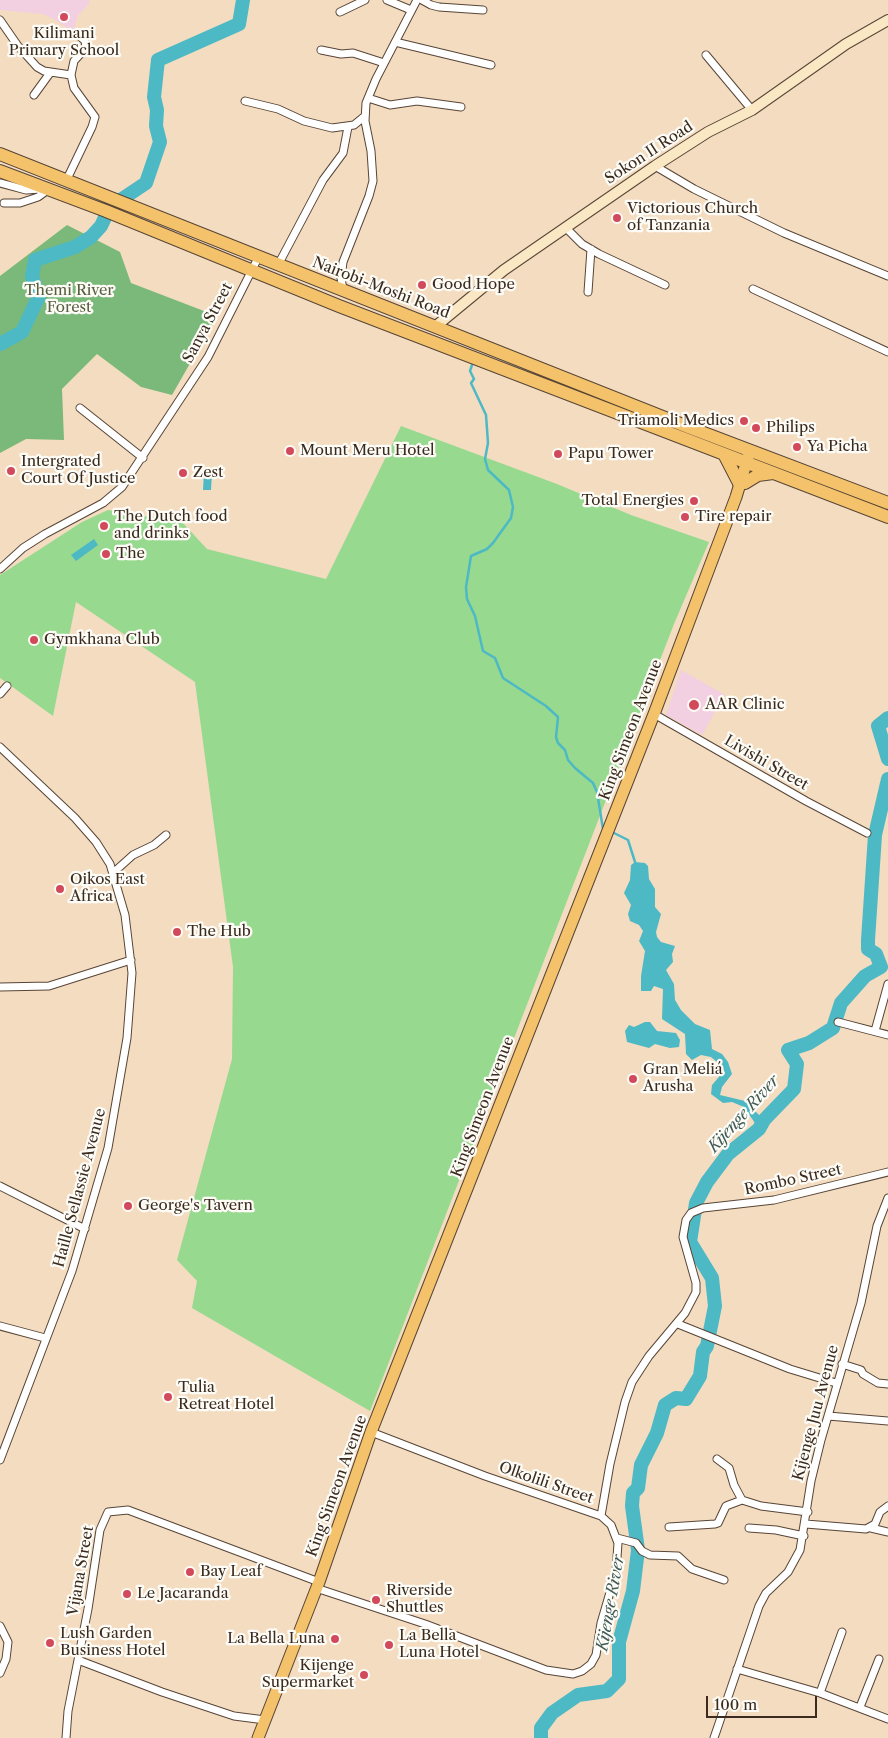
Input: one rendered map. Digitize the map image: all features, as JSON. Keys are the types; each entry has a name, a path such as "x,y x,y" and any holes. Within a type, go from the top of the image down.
{"highway":[{"name":"Nairobi-Moshi Road","path":"0,154 67,179 109,205"},
{"name":"Nairobi-Moshi Road","path":"0,170 47,188 109,205 251,270 724,454 752,458"},
{"name":"Nairobi-Moshi Road","path":"131,214 258,258 436,326 752,458"},
{"path":"724,454 741,485 758,475 773,473 792,474 888,503"},
{"path":"752,458 773,473"},
{"path":"752,458 888,517"}],"main road":[{"name":"King Simeon Avenue","path":"258,1738 318,1585 371,1432 654,714 752,458"}],"street":[{"path":"340,12 366,0"},
{"path":"387,0 411,10"},
{"path":"344,290 341,278 343,262 373,181 365,116 368,98 417,0"},
{"path":"422,0 431,5 483,10"},
{"path":"0,20 28,59 37,67 50,72 71,76"},
{"name":"Sokon II Road","path":"436,326 504,270 655,166 708,132 752,110 846,44 888,20"},
{"path":"67,179 95,117 74,88 71,76 74,61 86,48 85,41 76,33"},
{"path":"395,42 491,65"},
{"path":"320,50 341,54 353,53 384,63"},
{"path":"706,55 752,110"},
{"path":"34,95 50,72"},
{"path":"368,98 390,105 417,101 461,107"},
{"path":"245,101 278,109 332,128 348,127 365,116"},
{"path":"278,266 323,180 343,153 348,127"},
{"path":"655,166 694,189 784,233 888,276"},
{"path":"0,183 26,190 47,188"},
{"path":"4,203 20,203 38,197 47,188"},
{"path":"566,228 582,244 665,285"},
{"path":"588,292 591,249"},
{"name":"Sanya Street","path":"0,569 23,548 103,503 122,487 143,458 218,340 258,258"},
{"path":"753,289 888,352"},
{"path":"80,408 143,458"},
{"path":"0,694 8,686"},
{"name":"Livishi Street","path":"654,714 806,801 867,833"},
{"name":"Haille Sellassie Avenue","path":"0,747 84,828 103,852 114,872 125,915 131,960 129,1023 108,1148 67,1286 3,1445 0,1460"},
{"path":"114,872 133,855 154,845 166,835"},
{"path":"0,987 49,986 131,960"},
{"path":"875,1031 888,984"},
{"path":"838,1022 888,1035"},
{"name":"Rombo Street","path":"678,1324 696,1292 696,1283 683,1237 686,1220 691,1213 703,1208 774,1200 888,1172"},
{"path":"0,1186 85,1229"},
{"name":"Kijenge Juu Avenue","path":"714,1738 759,1606 766,1593 795,1561 804,1536 811,1481 836,1384 863,1295 877,1226 886,1208 888,1198"},
{"path":"601,1516 610,1464 625,1402 632,1382 649,1356 678,1324 790,1369 836,1384"},
{"path":"0,1326 45,1338"},
{"path":"842,1364 861,1370 863,1374 878,1383 888,1384"},
{"path":"828,1416 888,1421"},
{"name":"Olkolili Street","path":"371,1432 485,1476 601,1516 611,1525 619,1538"},
{"path":"717,1459 728,1468 742,1500"},
{"path":"669,1528 718,1523 726,1506 742,1500 761,1506 808,1512"},
{"path":"871,1528 880,1512 888,1506"},
{"name":"Vijana Street","path":"66,1738 100,1530 104,1517 108,1512 128,1510 318,1585"},
{"path":"806,1524 871,1528 888,1532"},
{"path":"749,1528 776,1530 804,1536"},
{"path":"318,1585 546,1670 573,1674 582,1671 591,1664 596,1655 602,1623 616,1572 619,1538 636,1543 642,1551 650,1555 667,1554 678,1556 698,1572 724,1580"},
{"path":"0,1626 8,1642 6,1659 0,1673"},
{"path":"820,1693 842,1632"},
{"path":"860,1707 879,1659"},
{"path":"78,1660 162,1692 234,1716 265,1720"},
{"path":"737,1668 820,1693 888,1719"}],"shaded area":[{"name":"Kilimani Primary School","path":"0,0 89,0 89,4 78,15 73,32 43,14 0,10"},
{"name":"AAR Clinic","path":"681,670 725,695 702,735 666,715"}],"green space":[{"name":"Themi River Forest","path":"67,225 120,252 131,283 217,316 172,395 141,387 97,354 62,389 64,440 26,439 0,453 0,276"},
{"path":"401,426 557,484 631,515 709,542 674,624 370,1411 192,1308 197,1281 177,1260 232,1059 233,967 195,682 76,602 53,716 0,678 0,575 82,522 108,510 182,522 207,549 326,579"}],"water":[{"path":"204,473 212,473 211,490 203,490"},
{"path":"94,539 98,545 76,561 71,555"},
{"path":"635,862 645,863 648,866 649,879 655,889 655,907 661,914 656,932 657,937 661,942 675,946 672,954 673,962 666,970 674,984 675,1000 681,1010 695,1024 710,1030 712,1049 722,1054 728,1062 732,1074 722,1087 720,1095 745,1101 764,1120 759,1129 744,1107 732,1102 723,1103 711,1094 712,1085 724,1071 723,1067 711,1057 701,1055 692,1060 686,1054 685,1034 662,1019 663,989 654,986 651,991 641,991 645,951 639,941 643,931 639,925 630,921 628,914 631,905 624,893 630,880 631,865"},
{"path":"650,1022 657,1031 676,1033 680,1040 679,1047 670,1048 655,1044 649,1048 627,1042 625,1031 629,1025 634,1027"}],"waterway":[{"path":"0,344 22,332 39,296 32,277 35,260 75,247 91,237 101,226 110,207 146,183 160,142 156,126 157,110 154,97 158,60 239,24 243,0"},
{"path":"472,365 470,371 474,379 471,383 486,415 488,443 485,459 488,470 509,490 513,507 511,518 493,543 487,549 471,556 466,587 467,599 475,616 483,651 495,658 503,678 546,706 558,717 556,737 558,743 565,750 568,760 593,783 597,792 603,829"},
{"name":"Kijenge River","path":"888,718 878,726 888,759"},
{"name":"Kijenge River","path":"541,1738 541,1728 552,1713 578,1695 607,1691 619,1679 619,1642 633,1591 638,1550 632,1506 633,1493 638,1488 641,1465 657,1433 665,1405 676,1398 686,1399 700,1376 703,1352 707,1346 715,1306 712,1278 690,1242 696,1203 707,1182 728,1154 759,1129 764,1120 794,1089 797,1064 788,1050 809,1043 833,1028 841,1003 865,976 881,967 876,954 868,949 868,940 875,835 888,779"},
{"path":"614,833 628,840 635,862"}],"place":[{"name":"Kilimani Primary School","path":"64,17"},
{"name":"Victorious Church of Tanzania","path":"617,218"},
{"name":"Good Hope","path":"422,285"},
{"name":"Triamoli Medics","path":"744,421"},
{"name":"Philips","path":"756,428"},
{"name":"Ya Picha","path":"797,447"},
{"name":"Mount Meru Hotel","path":"290,451"},
{"name":"Papu Tower","path":"558,454"},
{"name":"Intergrated Court Of Justice","path":"11,471"},
{"name":"Zest","path":"183,473"},
{"name":"Total Energies","path":"694,501"},
{"name":"Tire repair","path":"685,517"},
{"name":"The Dutch food and drinks","path":"104,526"},
{"name":"The","path":"106,554"},
{"name":"Gymkhana Club","path":"34,640"},
{"name":"AAR Clinic","path":"694,705"},
{"name":"Oikos East Africa","path":"60,889"},
{"name":"The Hub","path":"177,932"},
{"name":"Gran Meliá Arusha","path":"633,1079"},
{"name":"George's Tavern","path":"128,1206"},
{"name":"Tulia Retreat Hotel","path":"168,1397"},
{"name":"Bay Leaf","path":"190,1572"},
{"name":"Le Jacaranda","path":"127,1594"},
{"name":"Riverside Shuttles","path":"376,1600"},
{"name":"La Bella Luna","path":"335,1639"},
{"name":"Lush Garden Business Hotel","path":"50,1643"},
{"name":"La Bella Luna Hotel","path":"389,1645"},
{"name":"Kijenge Supermarket","path":"364,1675"}]}
